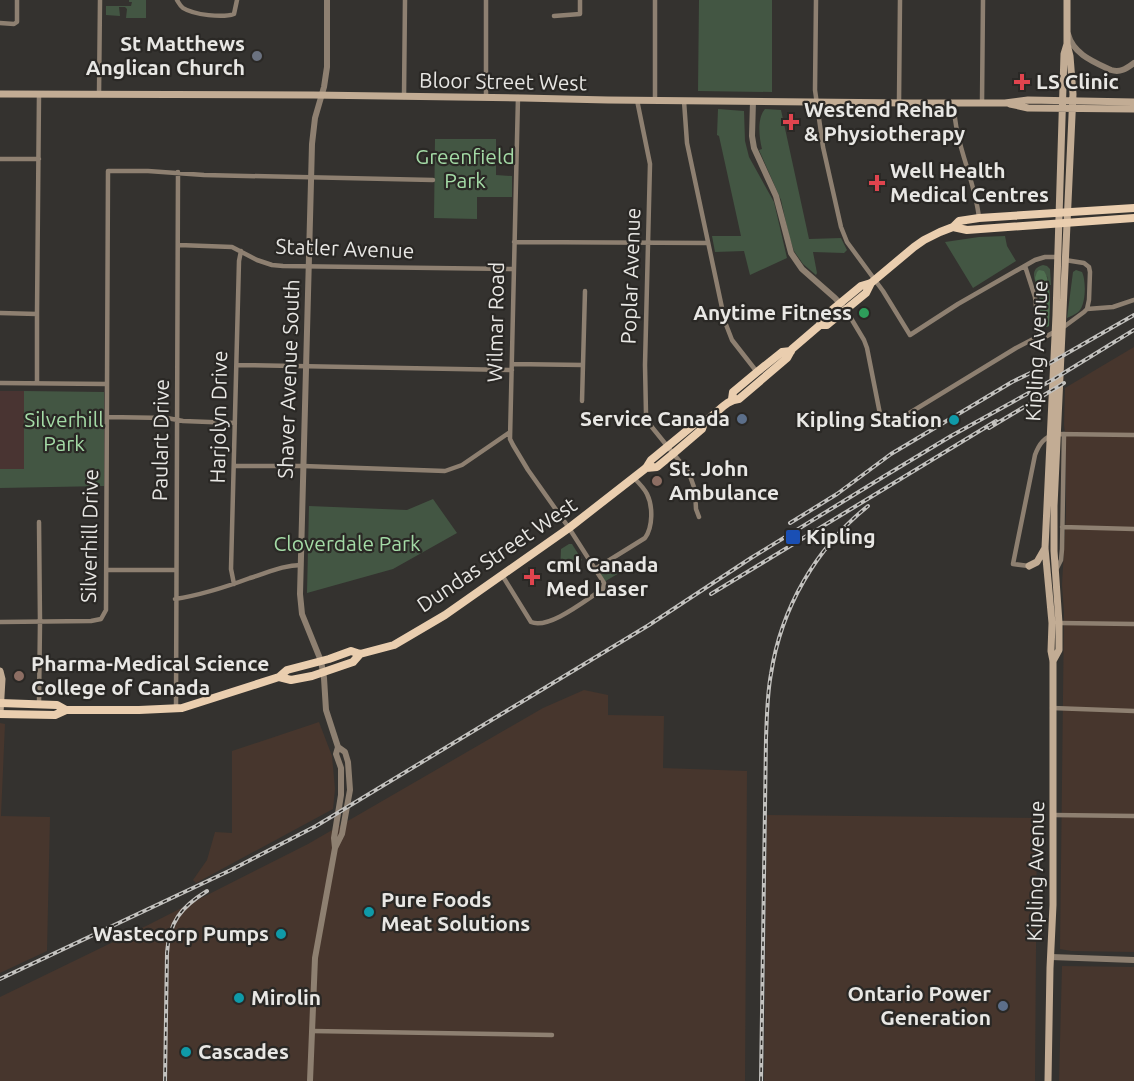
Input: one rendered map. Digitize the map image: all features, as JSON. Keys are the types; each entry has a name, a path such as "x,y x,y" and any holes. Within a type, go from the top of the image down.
{"main road":[{"name":"Kipling Avenue","path":"1055,623 1045,548 1052,461 1063,223 1072,105 1070,56 1067,44 1067,0"},
{"name":"Kipling Avenue","path":"1064,213 1062,105 1064,54 1067,44"},
{"name":"Bloor Street West","path":"0,94 321,95 899,103 1005,103 1028,100 1062,105 1134,102"},
{"name":"Bloor Street West","path":"1072,105 1134,109"},
{"name":"Dundas Street West","path":"952,228 959,221 1134,208"},
{"name":"Dundas Street West","path":"646,468 657,467 702,429 704,423 732,399 739,399 782,352 790,351 820,325 821,319 861,286 872,282 914,247 940,231 952,228 966,230 1134,218"},
{"name":"Dundas Street West","path":"820,325 827,325 846,310 866,293 872,282"},
{"name":"Dundas Street West","path":"0,713 55,715 66,710 176,709 195,705 279,677 287,670 321,662 351,651 360,654 394,645 445,615 569,528 634,478 646,468 651,460 696,423 704,423"},
{"name":"Kipling Avenue","path":"1048,1081 1053,905 1053,661 1051,651 1055,623 1056,569 1052,461"},
{"path":"1029,566 1037,562 1045,548"},
{"path":"1029,566 1040,570 1048,577"},
{"name":"Dundas Street West","path":"279,677 291,680 323,672 353,662 360,654"},
{"path":"0,671 2,680 0,713"},
{"name":"Dundas Street West","path":"0,703 57,705 66,710"}],"street":[{"path":"0,23 14,24 17,22 17,0"},
{"path":"99,94 100,0"},
{"path":"177,0 183,8 204,14 225,16 234,14 237,0"},
{"name":"Shaver Avenue South","path":"310,1081 315,958 335,848 342,834 350,790 348,762 345,752 338,747 326,710 321,662 302,614 300,594 313,132 327,67 327,0"},
{"path":"404,97 405,0"},
{"path":"486,0 486,97"},
{"path":"554,15 580,14 580,0"},
{"path":"655,0 655,100"},
{"path":"816,0 816,101 823,147 843,234 872,282 910,335 958,304 1040,258 1062,258 1084,263 1089,267 1087,309"},
{"path":"899,103 900,0"},
{"path":"982,103 983,0"},
{"path":"1067,28 1075,50 1111,70 1120,71 1134,63"},
{"path":"37,383 39,94"},
{"name":"Wilmar Road","path":"518,98 511,441 595,569"},
{"name":"Poplar Avenue","path":"637,100 650,164 645,414 651,426 692,478 699,517"},
{"path":"684,100 687,143 724,319 737,347 760,375"},
{"path":"753,101 754,148 776,196 791,253 802,269 846,310 864,340 878,409 882,417 890,421 898,420 1016,348 1065,326 1087,309 1113,307 1134,300"},
{"path":"954,103 956,130 976,199 979,219"},
{"path":"0,159 39,159"},
{"name":"Silverhill Drive","path":"0,622 91,621 101,619 106,610 108,171 178,172"},
{"path":"178,172 204,175 433,180"},
{"name":"Paulart Drive","path":"176,709 178,172"},
{"path":"514,242 708,243"},
{"name":"Statler Avenue","path":"178,245 228,247 272,265 514,269"},
{"name":"Harjolyn Drive","path":"234,584 231,569 241,251"},
{"path":"1024,266 1035,297 1039,336"},
{"path":"582,401 585,291"},
{"path":"0,313 36,314"},
{"path":"512,364 583,365"},
{"path":"237,365 512,370"},
{"path":"0,383 107,384"},
{"path":"107,417 236,423"},
{"path":"235,466 445,471 462,465 510,432"},
{"path":"1029,566 1013,564 1035,455 1040,444 1045,438 1056,434 1134,435"},
{"name":"Kipling Avenue","path":"1056,569 1061,560 1064,434"},
{"path":"502,575 531,622 539,624 557,618 603,589 604,583 595,569 645,538 650,528 649,497 634,478"},
{"path":"39,522 39,704"},
{"path":"1062,527 1134,529"},
{"path":"176,599 234,584 288,566 301,565"},
{"path":"107,570 176,570"},
{"path":"1055,623 1134,624"},
{"path":"1053,708 1134,711"},
{"path":"1053,815 1134,816"},
{"path":"1051,957 1134,960"},
{"path":"312,1031 552,1035"}],"shaded area":[{"path":"1134,347 1134,952 1071,951 1060,949 1064,612 1062,585 1066,514 1065,388"},
{"path":"0,391 24,391 24,469 0,469"},
{"path":"584,690 608,695 608,715 664,716 663,768 747,771 745,1081 0,1081 0,997 308,844 543,708"},
{"path":"319,722 332,756 335,789 333,809 196,883 193,880 207,860 215,832 232,833 232,751"},
{"path":"0,723 5,724 1,816 50,817 47,951 0,973"},
{"path":"767,815 1037,818 1035,1081 764,1081"},
{"path":"1062,966 1134,967 1134,1081 1059,1081"}],"green space":[{"path":"129,0 146,0 146,18 126,18 127,9 125,7 119,7 120,16 106,15 106,6 131,6 132,2"},
{"path":"699,0 772,0 772,92 698,91"},
{"path":"718,109 744,111 745,141 749,157 774,202 787,258 750,275 744,251 715,252 712,236 741,236 717,135"},
{"path":"765,109 781,110 809,239 841,238 847,250 844,253 813,252 816,275 803,264 794,251 781,200 759,150 762,149 760,122"},
{"name":"Greenfield Park","path":"435,139 496,139 496,175 512,176 512,197 477,197 477,219 434,218"},
{"path":"1005,236 1007,246 1016,261 973,288 945,242"},
{"path":"1043,265 1050,269 1051,285 1049,285 1047,276 1036,284 1034,272"},
{"path":"1039,270 1044,271 1047,276 1049,289 1049,326 1047,327 1041,326 1039,294 1035,278"},
{"path":"1076,270 1082,272 1084,280 1083,302 1079,311 1067,318 1073,272"},
{"name":"Silverhill Park","path":"24,391 104,392 104,486 0,488 0,469 24,469"},
{"name":"Cloverdale Park","path":"433,499 457,533 393,569 307,593 309,506 407,510"},
{"path":"572,544 582,560 560,574 561,549"},
{"path":"618,562 631,566 604,582 599,573"}],"railway":[{"path":"790,523 837,494 891,454 1012,382 1134,315"},
{"path":"0,979 231,870 316,826 649,625 751,558 883,477 1054,379 1134,330"},
{"path":"989,428 1064,383"},
{"path":"711,594 996,421"},
{"path":"761,1081 766,738 771,674 783,626 804,581 832,541 868,506"},
{"path":"165,1081 167,953 170,932 183,909 207,891"}],"place":[{"name":"St Matthews Anglican Church","path":"257,56"},
{"name":"LS Clinic","path":"1022,82"},
{"name":"Westend Rehab & Physiotherapy","path":"791,122"},
{"name":"Well Health Medical Centres","path":"877,183"},
{"name":"Anytime Fitness","path":"864,313"},
{"name":"Service Canada","path":"742,419"},
{"name":"Kipling Station","path":"954,420"},
{"name":"St. John Ambulance","path":"657,481"},
{"name":"Kipling","path":"793,537"},
{"name":"cml Canada Med Laser","path":"532,577"},
{"name":"Pharma-Medical Science College of Canada","path":"19,676"},
{"name":"Pure Foods Meat Solutions","path":"369,912"},
{"name":"Wastecorp Pumps","path":"281,934"},
{"name":"Mirolin","path":"239,998"},
{"name":"Ontario Power Generation","path":"1003,1006"},
{"name":"Cascades","path":"186,1052"}]}
